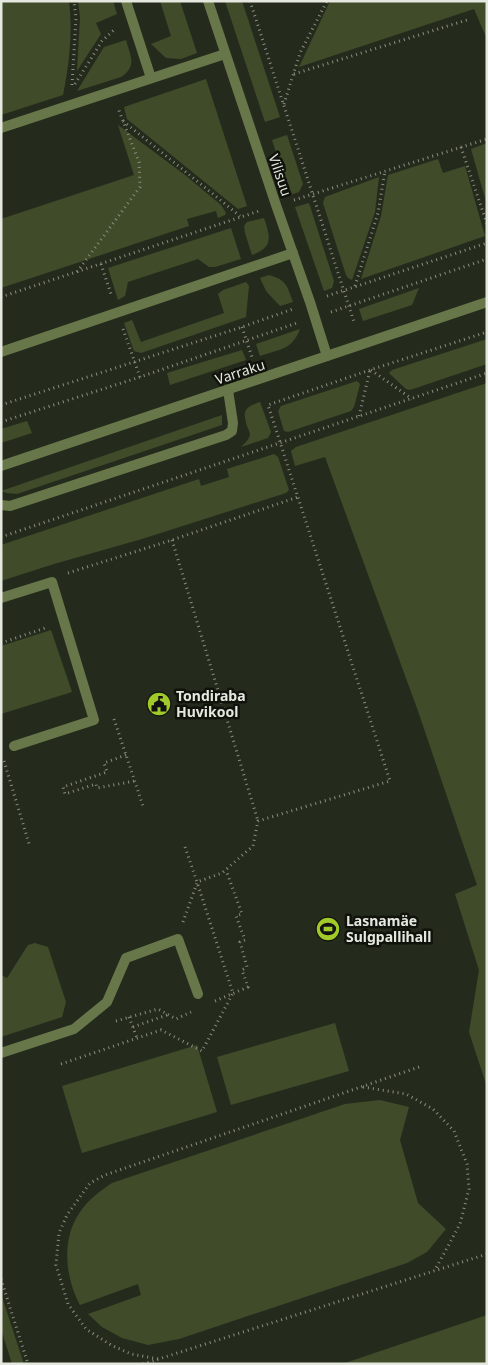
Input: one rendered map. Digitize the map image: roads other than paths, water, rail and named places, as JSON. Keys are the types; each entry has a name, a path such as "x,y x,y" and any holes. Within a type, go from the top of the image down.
{"street":[{"path":"126,1 152,78"},
{"name":"Vilisuu","path":"208,1 327,356"},
{"path":"1,128 225,54"},
{"path":"1,352 293,253"},
{"name":"Varraku","path":"1,466 487,302"},
{"path":"1,505 10,506 226,436 232,431 233,423 228,390"},
{"path":"1,598 52,582 94,720 14,746"},
{"path":"1,1053 74,1029 107,1002 126,958 178,939 198,994"}],"place":[{"name":"Tondiraba Huvikool","path":"159,704"},
{"name":"Lasnamäe Sulgpallihall","path":"328,929"}]}
